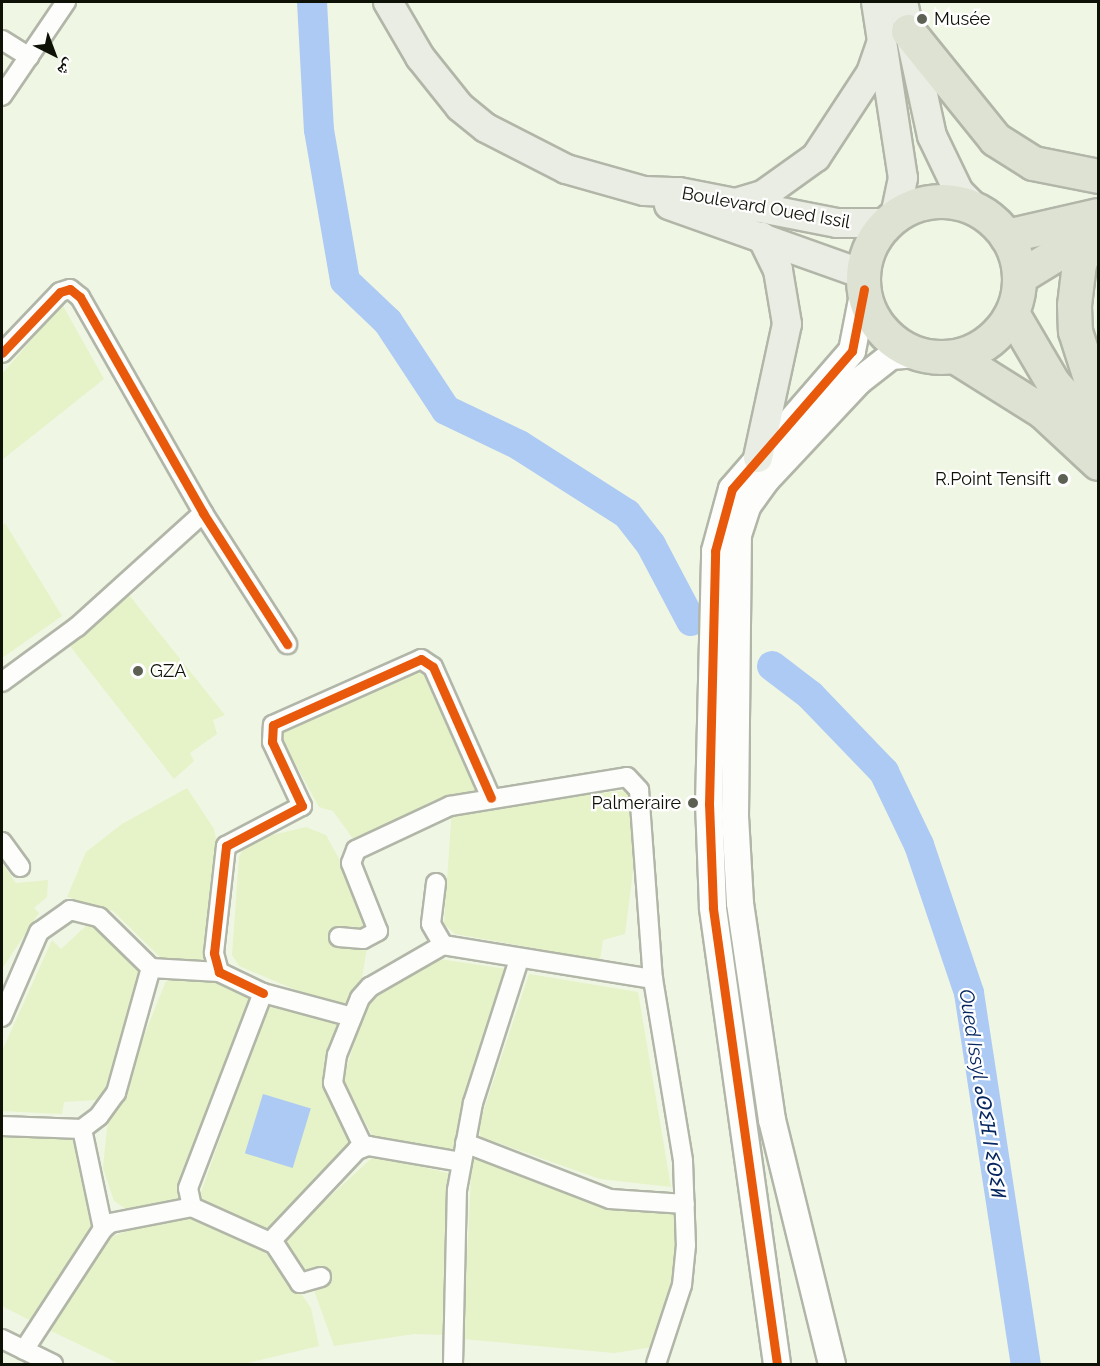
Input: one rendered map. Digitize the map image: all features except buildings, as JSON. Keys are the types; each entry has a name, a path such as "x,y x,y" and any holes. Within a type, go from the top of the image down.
{"highway":[{"path":"898,24 995,139 1033,162 1098,176"},
{"path":"956,357 989,341 1012,313 1019,277 1006,236 975,208 934,201 891,220 873,241 863,282 886,335 918,354 956,357 1042,411 1098,464"},
{"path":"1006,236 1096,225"},
{"path":"1019,277 1096,225"},
{"path":"1096,225 1079,263 1074,305 1075,331 1098,403"},
{"path":"1012,313 1053,383 1098,432"}],"main road":[{"name":"Boulevard Oued Issil","path":"388,2 437,81 486,128 567,169 644,191 762,237 863,282"},
{"path":"876,2 898,24 932,136 959,192 975,208"},
{"path":"736,203 763,195 816,157 870,73 898,24"},
{"path":"891,220 903,178 898,24"},
{"name":"Boulevard Oued Issil","path":"644,191 736,203 837,223 891,220"},
{"path":"758,458 787,324 778,270 762,237"}],"street":[{"path":"2,96 66,2"},
{"path":"2,40 29,57"},
{"path":"832,1365 772,1120 743,930 735,816 736,684 723,507 758,458 852,351 863,282"},
{"path":"2,353 51,298 70,289 128,376 203,513 287,644"},
{"path":"777,1365 713,906 711,668 726,554 741,520 766,480 871,369 891,356 918,354"},
{"path":"2,682 77,627 203,513"},
{"path":"219,972 214,953 226,846 302,806 270,732 281,720 421,659 433,667 491,798"},
{"path":"339,937 363,939 378,931 351,863 356,850 434,812 491,798 613,778 634,782 639,790 653,980 685,1204 682,1284 656,1365"},
{"path":"2,842 20,867"},
{"path":"436,883 431,924 443,945"},
{"path":"2,1017 39,932 70,910 99,917 151,968 219,972 263,993 352,1017"},
{"path":"363,1146 333,1083 352,1017 370,987 443,945 519,960 653,980"},
{"path":"453,1365 453,1242 465,1143 519,960"},
{"path":"2,1126 82,1129 116,1093 151,968"},
{"path":"192,1207 188,1188 263,993"},
{"path":"82,1129 103,1229"},
{"path":"465,1143 610,1199 685,1204"},
{"path":"363,1146 462,1162"},
{"path":"272,1243 363,1146"},
{"path":"24,1350 103,1229 120,1220 192,1207 272,1243 300,1283 321,1277"},
{"path":"2,1339 53,1365"}],"green space":[{"path":"62,304 104,379 2,460 2,374"},
{"path":"5,523 62,616 2,658 2,526"},
{"path":"129,595 225,715 213,720 217,734 190,753 194,761 174,779 70,646"},
{"path":"417,669 430,678 484,790 432,801 356,843 333,811 319,807 279,734 346,697"},
{"path":"187,788 214,829 219,855 213,961 165,962 113,911 67,897 86,852 122,824"},
{"path":"632,790 635,856 625,934 603,940 600,960 455,934 444,924 452,808"},
{"path":"306,827 326,835 372,919 362,977 349,1005 341,1009 239,966 232,955 239,857 248,841"},
{"path":"2,863 16,883 48,880 47,897 34,908 39,913 2,969"},
{"path":"78,916 89,916 151,968 109,1092 96,1100 64,1102 62,1114 2,1111 2,1051 52,940 61,949 86,926"},
{"path":"440,959 506,969 451,1160 374,1139 343,1080 365,1008 395,981"},
{"path":"529,974 638,992 671,1187 600,1179 481,1137 478,1127"},
{"path":"213,975 255,993 192,1177 178,1200 126,1209 114,1201 103,1168 107,1128 166,981"},
{"path":"271,995 345,1025 329,1078 360,1141 273,1234 199,1198"},
{"path":"2,1135 74,1140 88,1162 96,1224 37,1324 2,1306"},
{"path":"478,1152 630,1211 679,1213 672,1279 653,1347 614,1353 463,1339 472,1158"},
{"path":"374,1156 448,1173 450,1335 414,1334 334,1346 311,1282 278,1244"},
{"path":"190,1218 254,1243 286,1272 311,1308 319,1346 243,1364 120,1364 47,1329 111,1237 160,1219"}],"water":[{"path":"263,1094 311,1109 293,1168 245,1153"}],"waterway":[{"name":"Oued Issyl ⴰⵙⵉⴼ ⵏ ⵉⵙⵉⵍ","path":"312,2 319,130 345,281 388,322 446,410 519,445 627,514 651,545 691,621"},
{"name":"Oued Issyl ⴰⵙⵉⴼ ⵏ ⵉⵙⵉⵍ","path":"772,666 810,695 884,772 919,845 969,993 1026,1364"}],"cycle path":[{"path":"2,353 60,292 70,289 80,297 203,513 287,644"},
{"path":"777,1364 713,907 709,804 715,551 732,489 852,351 864,289"},
{"path":"263,993 219,972 214,953 226,846 302,806 272,742 273,725 421,659 433,667 491,798"}],"place":[{"name":"Musée","path":"922,19"},
{"name":"R.Point Tensift","path":"1063,479"},
{"name":"GZA","path":"138,671"},
{"name":"Palmeraire","path":"693,803"}]}
